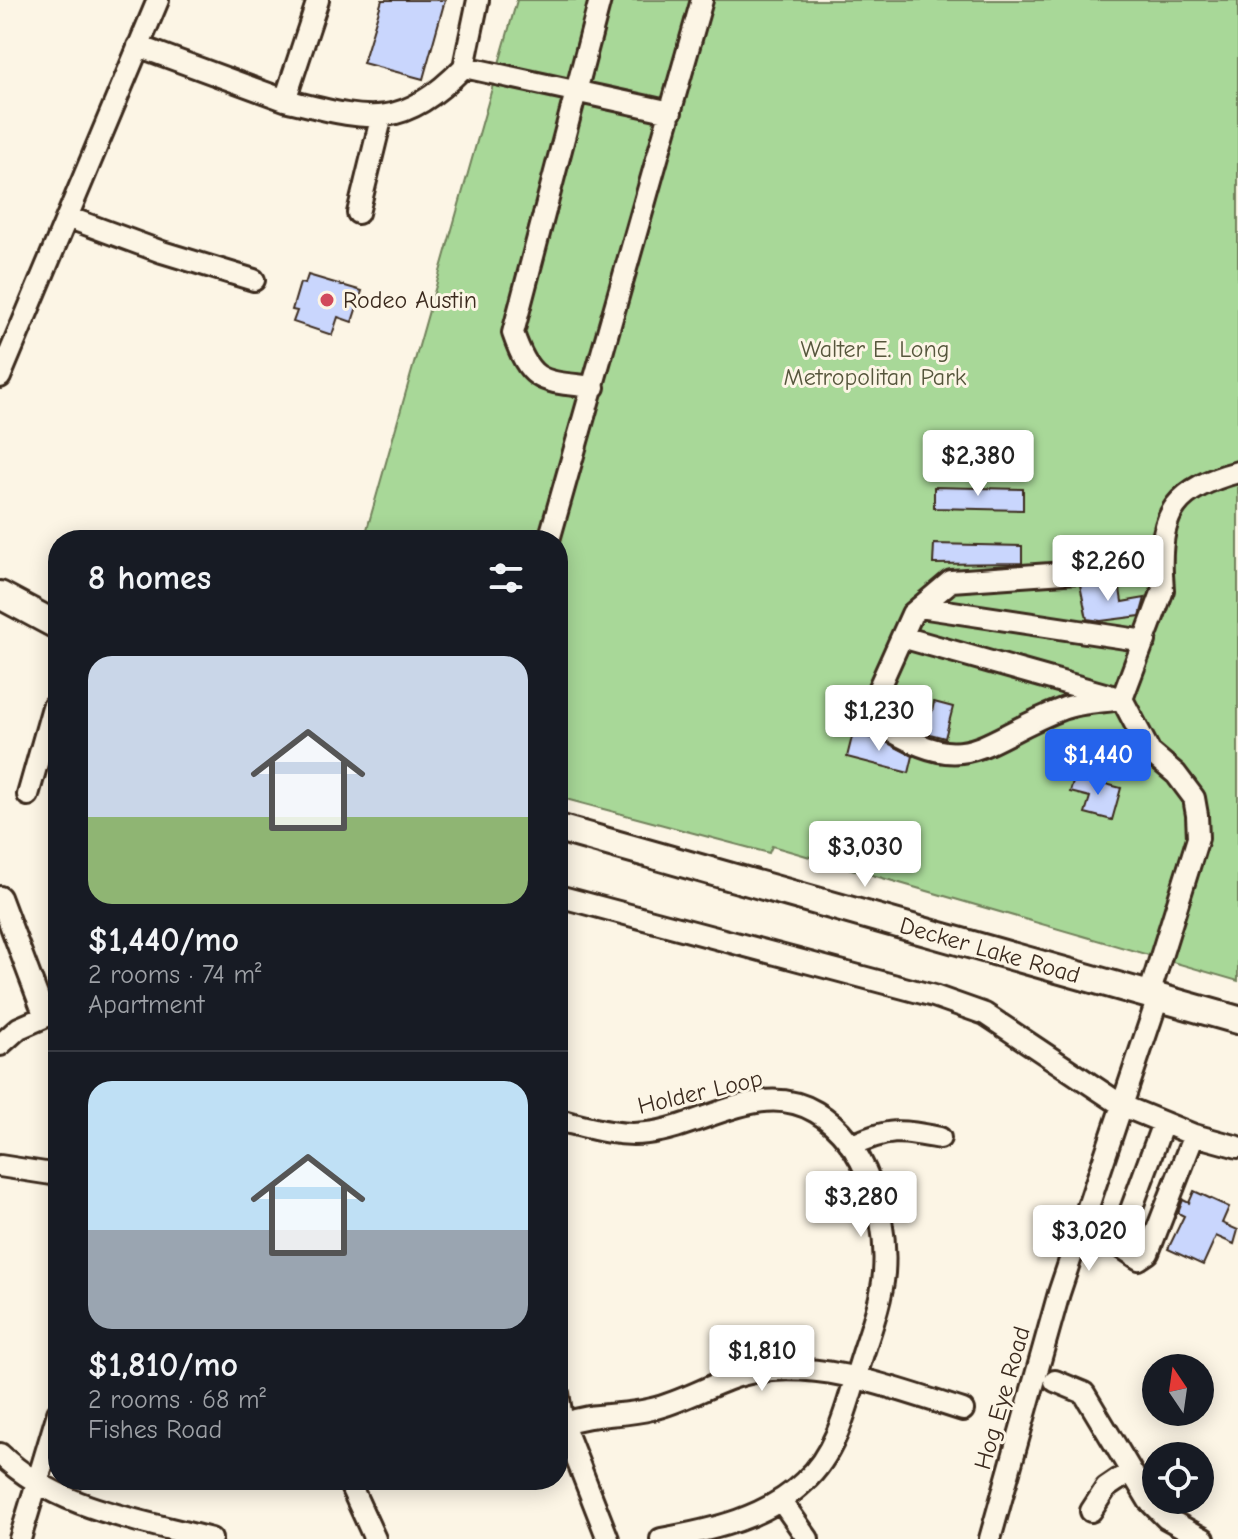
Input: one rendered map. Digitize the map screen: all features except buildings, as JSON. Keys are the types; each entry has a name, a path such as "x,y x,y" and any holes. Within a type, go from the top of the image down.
{"main road":[{"path":"0,595 48,621"},
{"name":"Decker Lake Road","path":"568,831 1238,1020"}],"street":[{"path":"0,377 158,0"},
{"path":"285,100 318,0"},
{"path":"138,46 285,100 355,117 381,119 419,104 464,67 478,0"},
{"path":"594,387 544,381 524,365 513,333 600,0"},
{"path":"552,530 702,0"},
{"path":"464,67 577,89 671,112"},
{"path":"358,213 381,119"},
{"path":"67,217 162,252 254,280"},
{"path":"1122,699 1163,590 1161,544 1169,514 1184,494 1206,480 1238,472"},
{"path":"1122,699 1064,708 981,748 951,754 928,751 877,722 872,703 912,614 951,581 1122,569 1162,574"},
{"path":"920,607 1145,641"},
{"path":"902,637 1122,699"},
{"name":"Hog Eye Road","path":"990,1539 1059,1293 1123,1106 1198,838 1194,798 1176,774 1150,752 1122,699"},
{"path":"28,795 48,725"},
{"path":"0,897 48,1005"},
{"path":"568,899 934,996 985,1014 1123,1106 1194,1135 1238,1147"},
{"path":"0,1045 19,1028 48,1014"},
{"name":"Holder Loop","path":"568,1122 626,1135 650,1133 771,1099 816,1112 851,1146 867,1175 884,1244 881,1290 845,1413 821,1462 782,1502 734,1522 661,1539"},
{"path":"1118,1245 1163,1123"},
{"path":"851,1146 881,1131 900,1130 940,1138"},
{"path":"1083,1223 1139,1259 1148,1253 1194,1135"},
{"path":"0,1166 48,1173"},
{"path":"568,1423 604,1413 651,1410 752,1372 777,1370 855,1377 963,1410"},
{"path":"1055,1381 1084,1393 1149,1501 1173,1527 1204,1539"},
{"path":"568,1437 608,1539"},
{"path":"20,1539 48,1444"},
{"path":"0,1454 35,1484 70,1501 208,1539"},
{"path":"1091,1511 1106,1488 1131,1471"},
{"path":"353,1490 375,1539"},
{"path":"782,1502 808,1539"}],"green space":[{"name":"Walter E. Long Metropolitan Park","path":"517,0 1238,0 1238,981 772,846 769,853 568,800 568,530 367,530"}],"place":[{"name":"Rodeo Austin","path":"327,300"}]}
